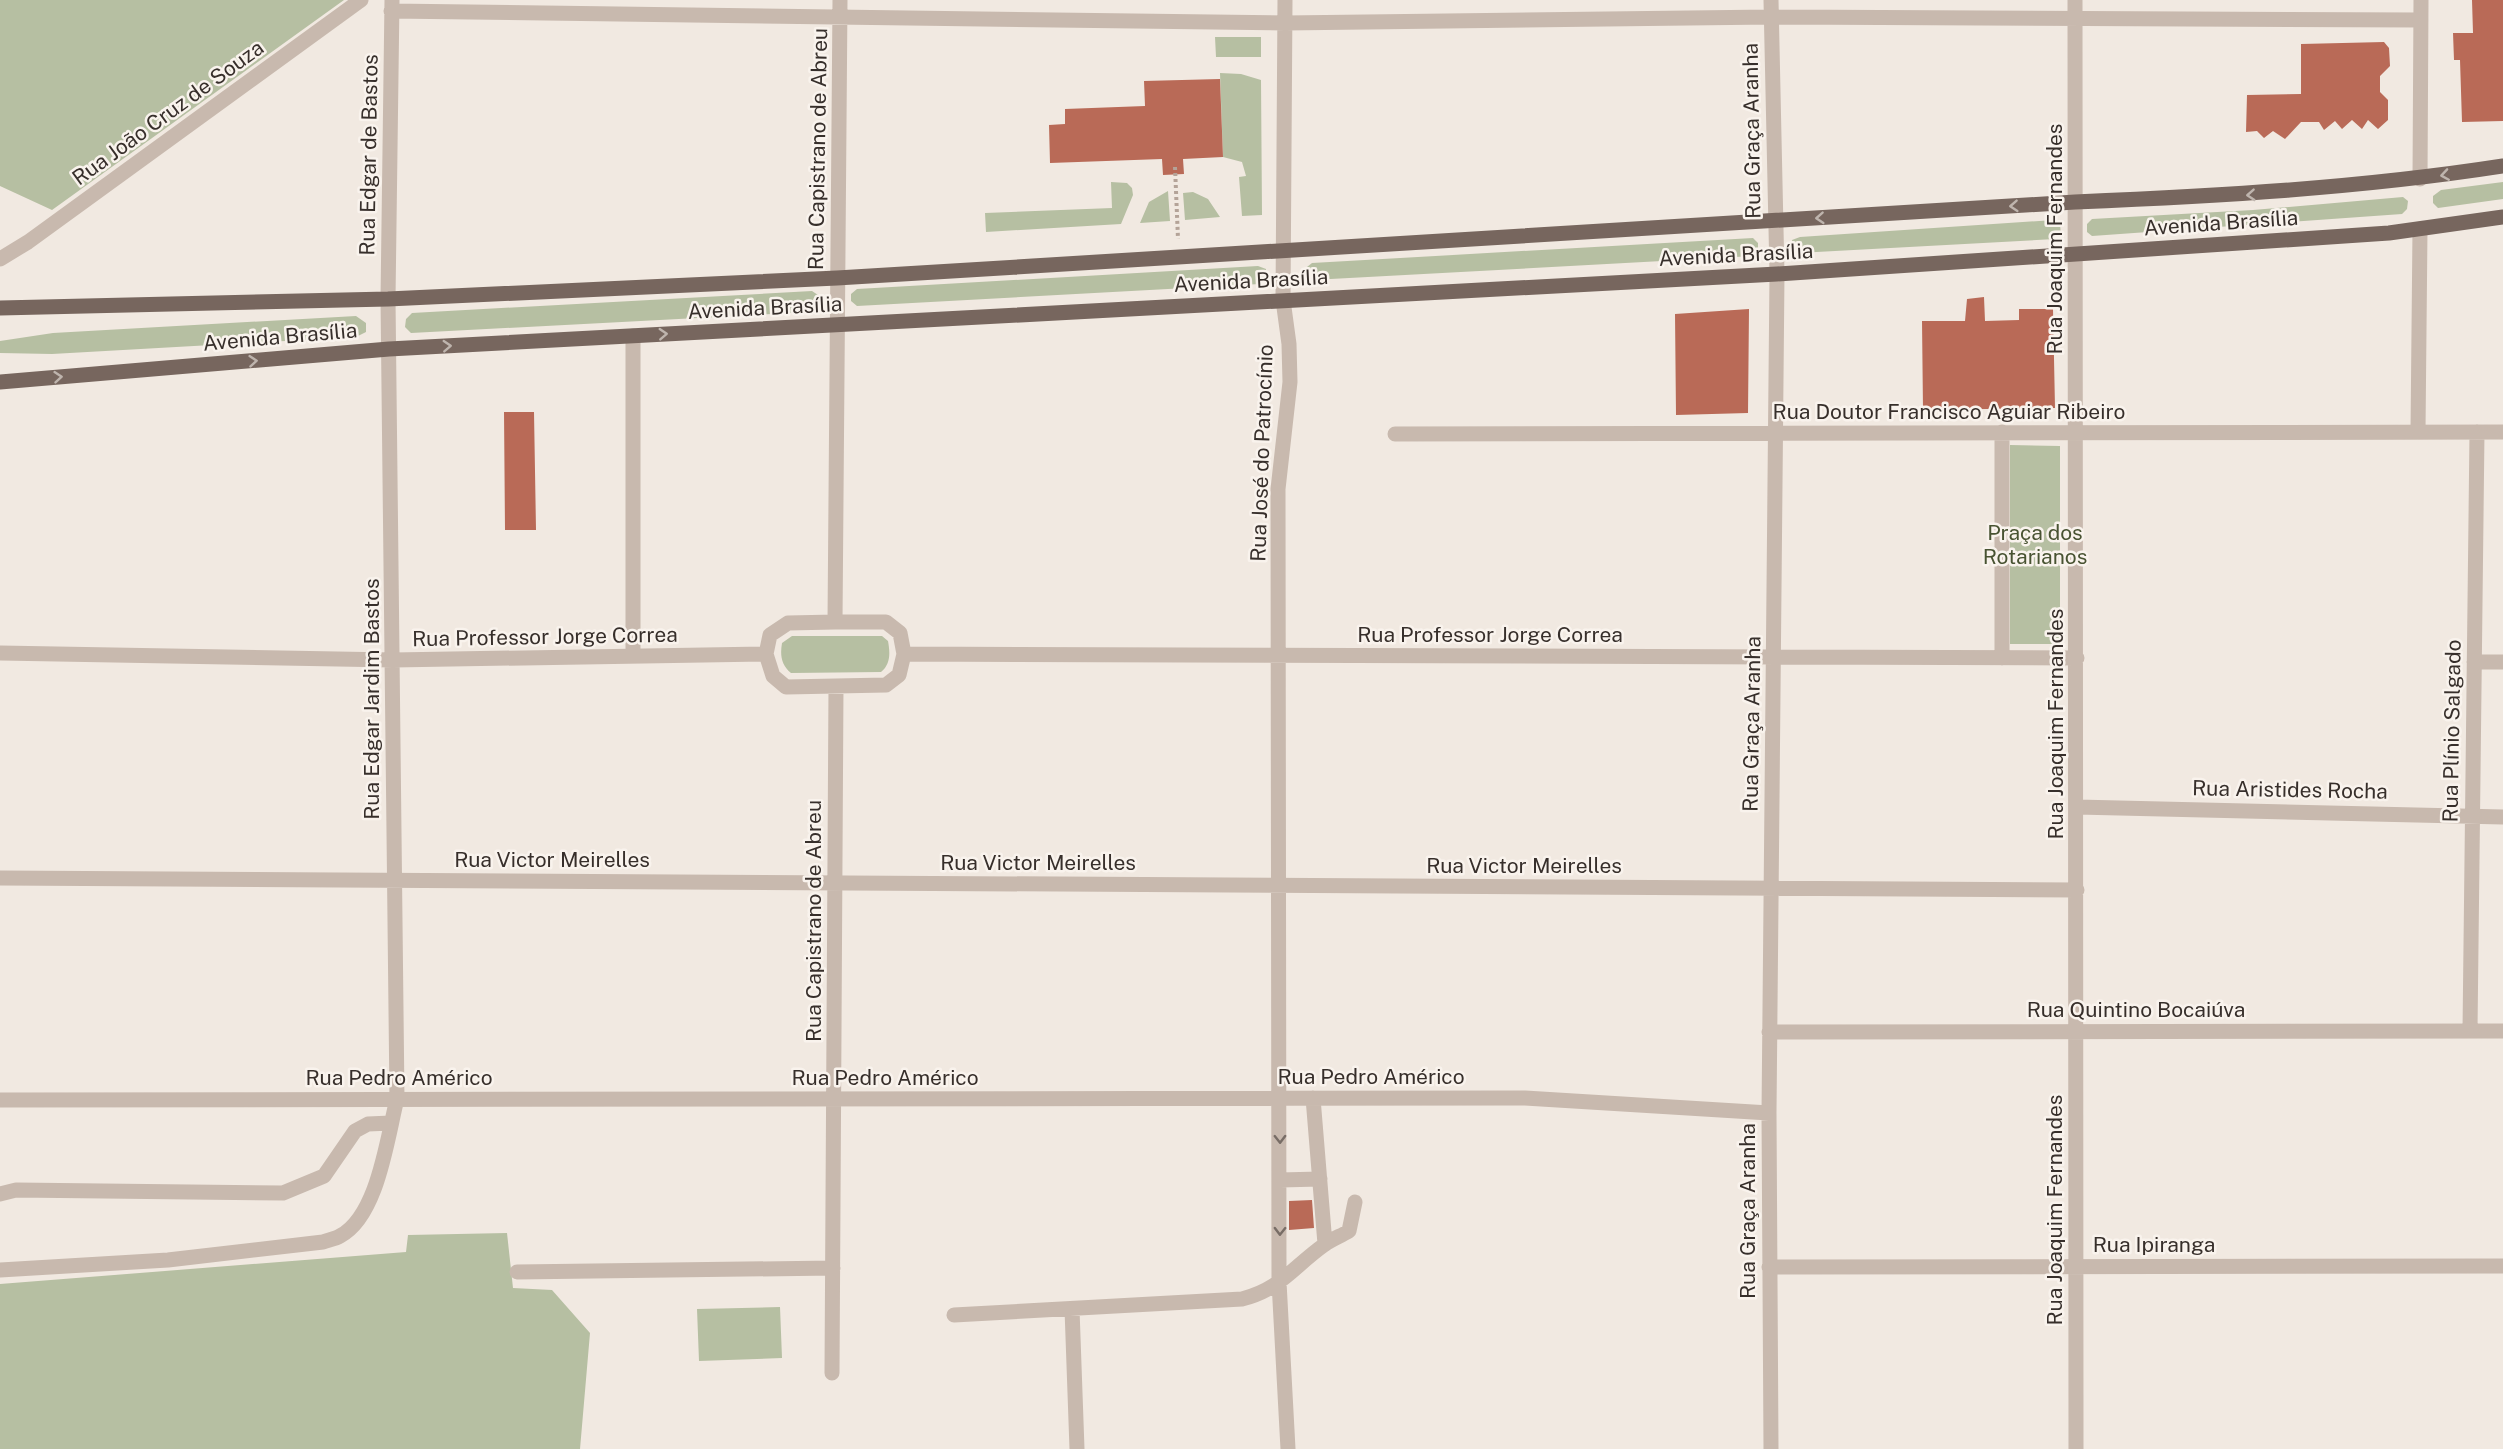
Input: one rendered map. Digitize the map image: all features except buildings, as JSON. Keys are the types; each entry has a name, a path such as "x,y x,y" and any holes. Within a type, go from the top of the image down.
{"main road":[{"name":"Avenida Brasília","path":"0,308 388,299 837,278 2075,202 2250,195 2420,179 2503,166"},
{"name":"Avenida Brasília","path":"0,382 389,349 1777,274 2420,229 2503,217"}],"street":[{"name":"Rua João Cruz de Souza","path":"0,259 28,242 361,0"},
{"name":"Rua Capistrano de Abreu","path":"835,622 840,0"},
{"name":"Rua José do Patrocínio","path":"1280,885 1279,463 1290,382 1289,344 1283,300 1285,0"},
{"name":"Rua Graça Aranha","path":"1771,0 1777,274 1769,1032 1771,1449"},
{"name":"Rua Joaquim Fernandes","path":"2075,0 2076,1449"},
{"path":"2420,179 2421,0"},
{"path":"392,6 840,19 1285,23 1771,17 2421,20"},
{"name":"Rua Edgar de Bastos","path":"388,299 392,6"},
{"path":"2418,432 2420,229"},
{"name":"Rua Edgar Jardim Bastos","path":"0,1270 168,1260 322,1242 341,1236 356,1223 371,1199 397,1099 388,299"},
{"path":"633,336 633,656"},
{"path":"2002,432 2002,658"},
{"name":"Rua Plínio Salgado","path":"2470,1031 2477,432"},
{"name":"Rua Doutor Francisco Aguiar Ribeiro","path":"1395,434 2503,432"},
{"path":"788,622 886,622 900,633 904,654 898,675 886,685 786,687 773,676 766,654 770,635 788,622"},
{"name":"Rua Professor Jorge Correa","path":"0,653 393,660 766,654"},
{"name":"Rua Professor Jorge Correa","path":"904,654 2077,658"},
{"path":"2474,662 2503,662"},
{"name":"Rua Capistrano de Abreu","path":"832,1373 836,686"},
{"name":"Rua Aristides Rocha","path":"2077,807 2503,817"},
{"name":"Rua Victor Meirelles","path":"0,878 2077,890"},
{"path":"1280,885 1279,1282 1288,1449"},
{"name":"Rua Quintino Bocaiúva","path":"1769,1032 2503,1031"},
{"path":"1313,1098 1325,1244"},
{"name":"Rua Pedro Américo","path":"0,1100 1525,1098 1769,1113"},
{"path":"0,1194 16,1190 283,1193 324,1176 355,1131 368,1124 391,1123"},
{"path":"1280,1180 1320,1179"},
{"path":"954,1315 1242,1299 1268,1292 1325,1244 1349,1231 1355,1202"},
{"name":"Rua Ipiranga","path":"1769,1266 2503,1266"},
{"path":"517,1272 833,1268"},
{"path":"1072,1309 1077,1449"}],"path":[{"path":"1175,167 1179,256"}],"green space":[{"path":"0,0 344,0 52,210 0,186"},
{"path":"1215,37 1261,37 1261,57 1216,57"},
{"path":"1220,73 1241,74 1261,80 1262,215 1242,216 1239,177 1246,176 1242,162 1223,157"},
{"path":"1111,182 1127,183 1132,188 1133,195 1121,224 986,232 985,213 1112,208"},
{"path":"2503,182 2503,199 2438,208 2433,203 2433,196 2441,190"},
{"path":"1168,191 1170,221 1140,223 1149,202"},
{"path":"1193,192 1208,199 1220,217 1185,220 1183,193"},
{"path":"2403,197 2408,201 2407,209 2402,214 2092,236 2087,232 2087,224 2092,219 2253,210"},
{"path":"2054,220 2060,225 2061,234 2055,239 1798,253 1793,250 1792,240 1800,237"},
{"path":"1753,238 1758,243 1758,251 1754,256 1312,280 1307,276 1307,267 1312,263"},
{"path":"1258,266 1266,269 1266,279 1260,284 857,306 851,301 851,294 857,289"},
{"path":"812,291 821,297 819,306 812,312 411,333 405,327 406,319 412,313"},
{"path":"356,316 366,323 366,332 356,337 52,354 0,353 0,341 53,333"},
{"name":"Praça dos Rotarianos","path":"2010,445 2060,446 2060,644 2010,644"},
{"path":"792,636 882,636 888,641 888,662 881,672 791,673 783,663 781,652 782,643"},
{"path":"507,1233 513,1288 552,1290 590,1333 580,1449 0,1449 0,1284 406,1252 408,1235"},
{"path":"780,1307 782,1358 699,1361 697,1309"}]}
